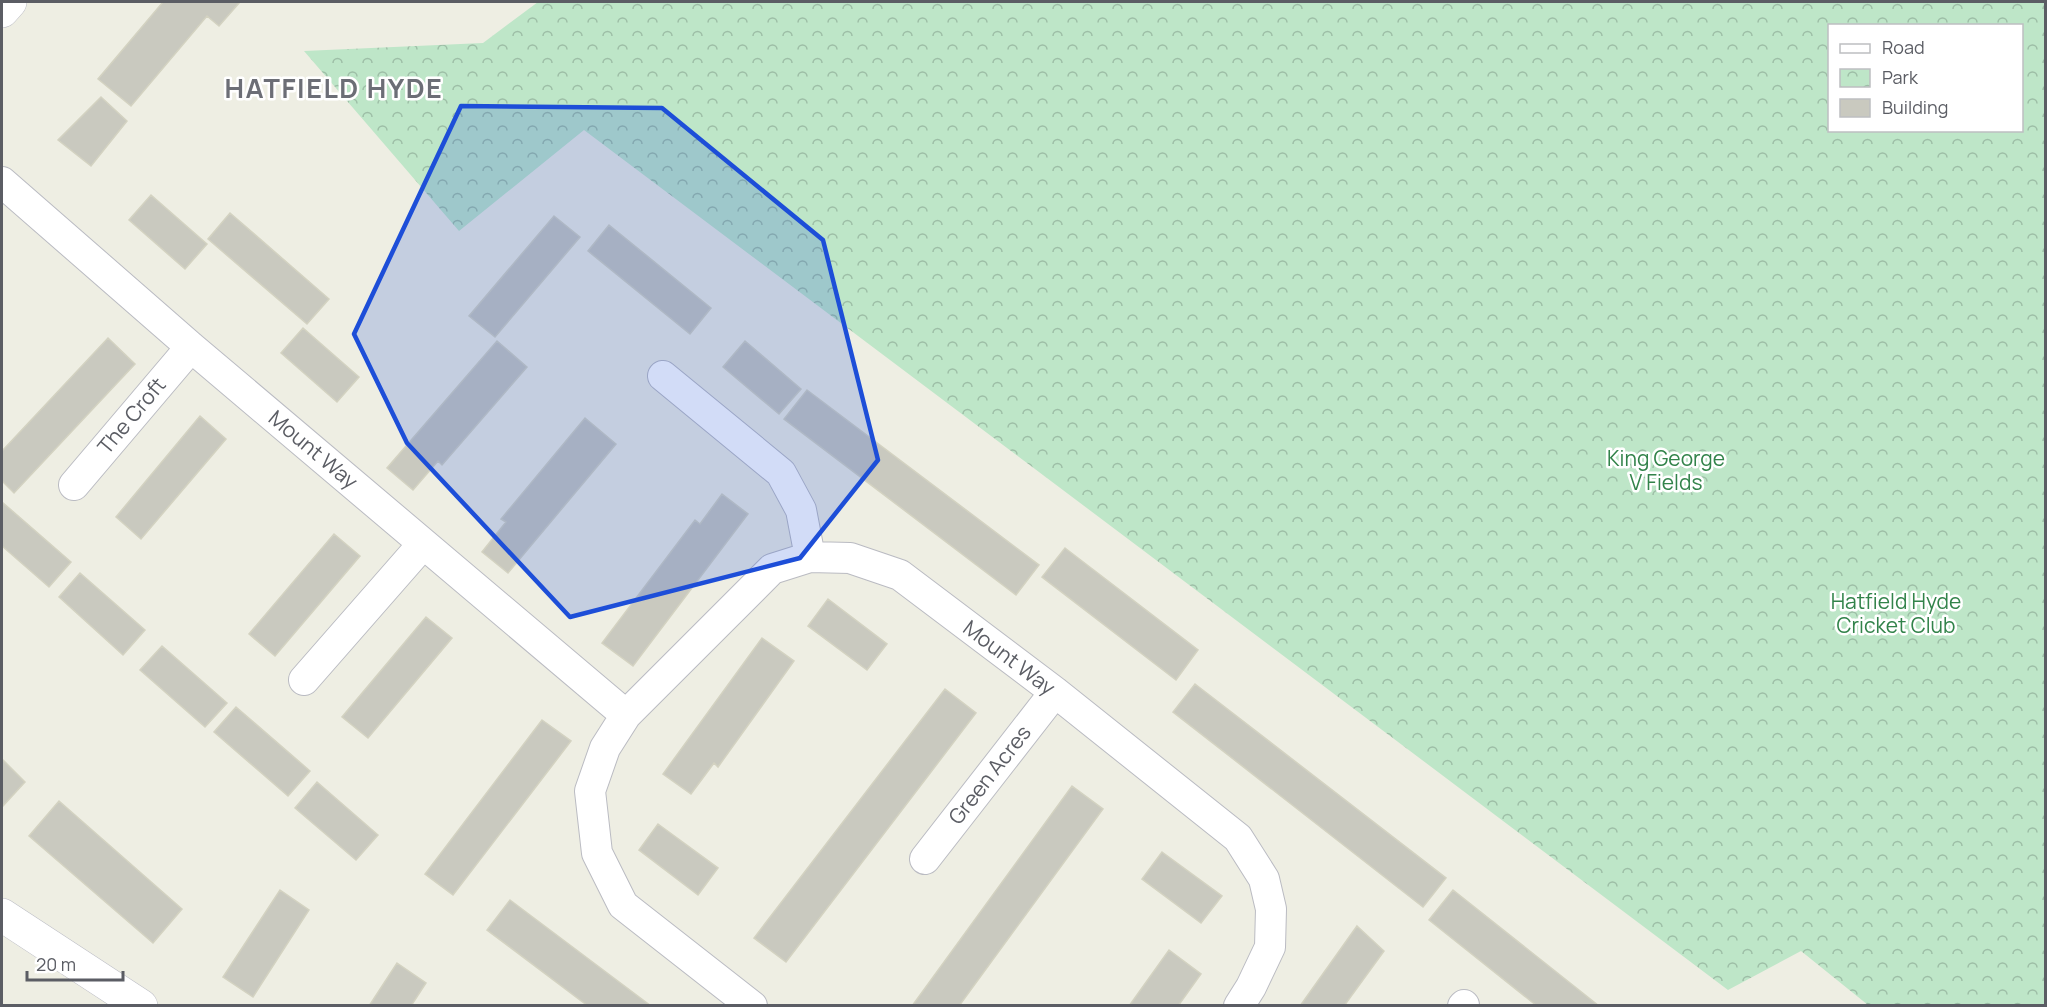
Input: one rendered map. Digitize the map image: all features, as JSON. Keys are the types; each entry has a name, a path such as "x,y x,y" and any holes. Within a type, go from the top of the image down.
{"street":[{"path":"2,11 10,2"},
{"name":"Mount Way","path":"2,182 191,347 626,715"},
{"name":"The Croft","path":"74,485 191,347"},
{"path":"663,376 782,473 801,510 810,557"},
{"path":"304,680 423,544"},
{"name":"Mount Way","path":"752,1005 623,905 597,854 590,791 605,748 626,715 772,568 810,557 850,558 900,575 1055,692 1238,838 1264,879 1271,909 1270,947 1251,987 1239,1005"},
{"name":"Green Acres","path":"925,859 1055,692"},
{"path":"2,915 141,1005"}],"highlighted area":[{"path":"461,106 662,108 823,240 878,460 800,558 570,617 407,443 354,334"}],"green space":[{"name":"King George V Fields","path":"538,2 2045,2 2045,1005 1868,1005 1801,951 1728,990 584,130 459,231 304,51 483,43"}],"building":[{"path":"163,2 240,2 219,26 207,16 131,106 98,79"},
{"path":"101,97 127,121 91,166 58,140"},
{"path":"151,195 207,244 185,269 129,220"},
{"path":"230,213 329,299 307,324 208,239"},
{"path":"554,216 580,237 495,337 469,316"},
{"path":"609,225 711,308 690,334 588,251"},
{"path":"303,328 359,377 337,402 281,353"},
{"path":"108,338 135,364 14,493 2,481 2,451"},
{"path":"497,341 527,367 442,465 438,461 413,490 387,468"},
{"path":"745,341 801,389 779,414 723,367"},
{"path":"807,390 1039,565 1016,595 784,419"},
{"path":"200,416 226,439 141,539 116,517"},
{"path":"585,418 616,444 508,573 482,552 506,522 501,519"},
{"path":"722,494 748,514 633,666 602,643 695,520 700,524"},
{"path":"2,502 71,562 49,587 2,546"},
{"path":"334,534 360,556 275,656 249,634"},
{"path":"1065,548 1198,650 1176,680 1042,577"},
{"path":"80,573 145,630 123,655 59,597"},
{"path":"828,599 887,644 867,670 808,626"},
{"path":"426,617 452,638 368,738 342,717"},
{"path":"762,638 794,661 718,767 714,763 691,794 663,774"},
{"path":"162,646 227,703 205,727 140,670"},
{"path":"1195,684 1446,878 1423,907 1173,712"},
{"path":"945,689 976,713 786,962 754,938"},
{"path":"236,707 310,771 288,796 214,732"},
{"path":"542,720 571,741 453,895 425,874"},
{"path":"2,759 25,782 2,807"},
{"path":"317,782 378,835 356,860 295,808"},
{"path":"1072,786 1103,809 959,1006 912,1006"},
{"path":"59,801 182,909 153,943 29,836"},
{"path":"658,824 718,868 698,895 639,850"},
{"path":"1162,852 1222,896 1201,923 1142,879"},
{"path":"280,890 309,910 253,997 223,977"},
{"path":"1453,890 1599,1006 1537,1006 1429,920"},
{"path":"510,900 651,1006 588,1006 487,930"},
{"path":"1357,926 1384,951 1344,1006 1300,1006"},
{"path":"1169,950 1201,974 1178,1006 1129,1006"},
{"path":"397,963 426,983 411,1006 369,1006"}],"district":[{"name":"HATFIELD HYDE","path":"334,89"}],"park label":[{"name":"Hatfield Hyde Cricket Club","path":"1896,614"}]}
